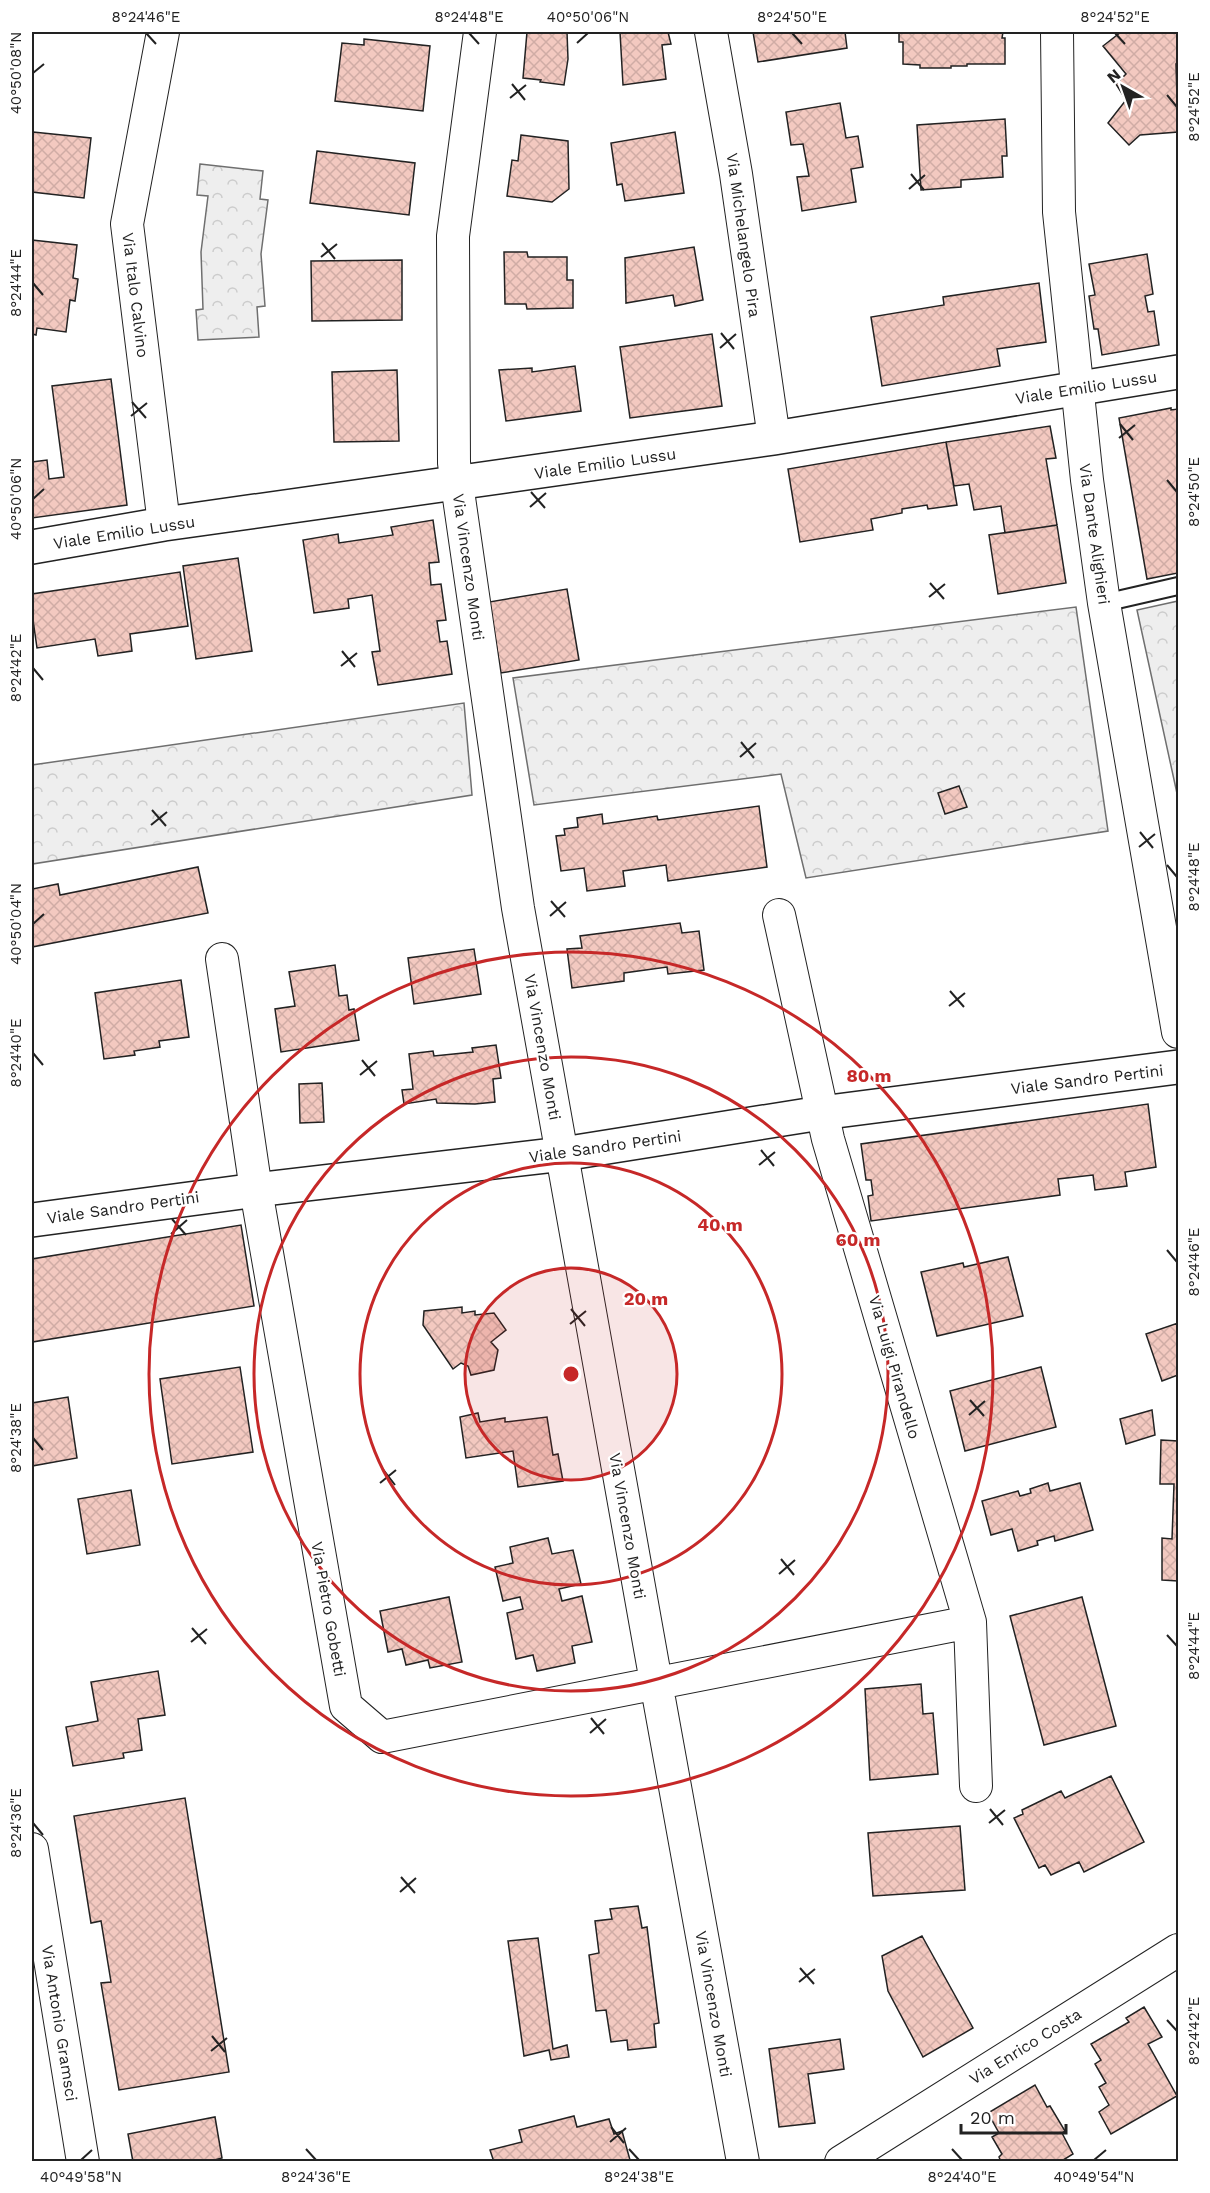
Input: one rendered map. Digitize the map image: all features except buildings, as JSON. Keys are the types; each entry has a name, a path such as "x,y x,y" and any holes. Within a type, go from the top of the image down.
{"street":[{"name":"Via Italo Calvino","path":"163,32 127,224 164,524"},
{"name":"Via Vincenzo Monti","path":"480,32 453,236 454,463 518,908 743,2162"},
{"name":"Via Michelangelo Pira","path":"711,32 736,174 774,438"},
{"name":"Via Dante Alighieri","path":"1058,32 1059,212 1087,480 1104,603 1179,1032"},
{"name":"Viale Emilio Lussu","path":"32,548 164,524 774,438 1179,372"},
{"name":"Via Luigi Pirandello","path":"779,915 821,1113 970,1622 976,1786"},
{"path":"222,959 256,1190"},
{"name":"Viale Sandro Pertini","path":"32,1220 256,1190 563,1154 821,1113 1179,1067"},
{"name":"Via Pietro Gobetti","path":"256,1190 346,1706 382,1737 656,1682"},
{"path":"656,1682 970,1622"},
{"name":"Via Antonio Gramsci","path":"32,1849 83,2162"},
{"name":"Via Enrico Costa","path":"841,2162 1179,1950"}],"lane":[{"path":"1104,603 1179,586"}],"green space":[{"path":"200,164 263,171 260,199 268,200 261,254 265,306 257,307 259,337 198,340 196,310 203,309 201,252 208,196 197,195"},
{"path":"1178,601 1178,798 1137,610"},
{"path":"1076,607 1108,831 806,878 781,774 534,805 513,678"},
{"path":"464,703 472,795 32,864 32,765"}]}
